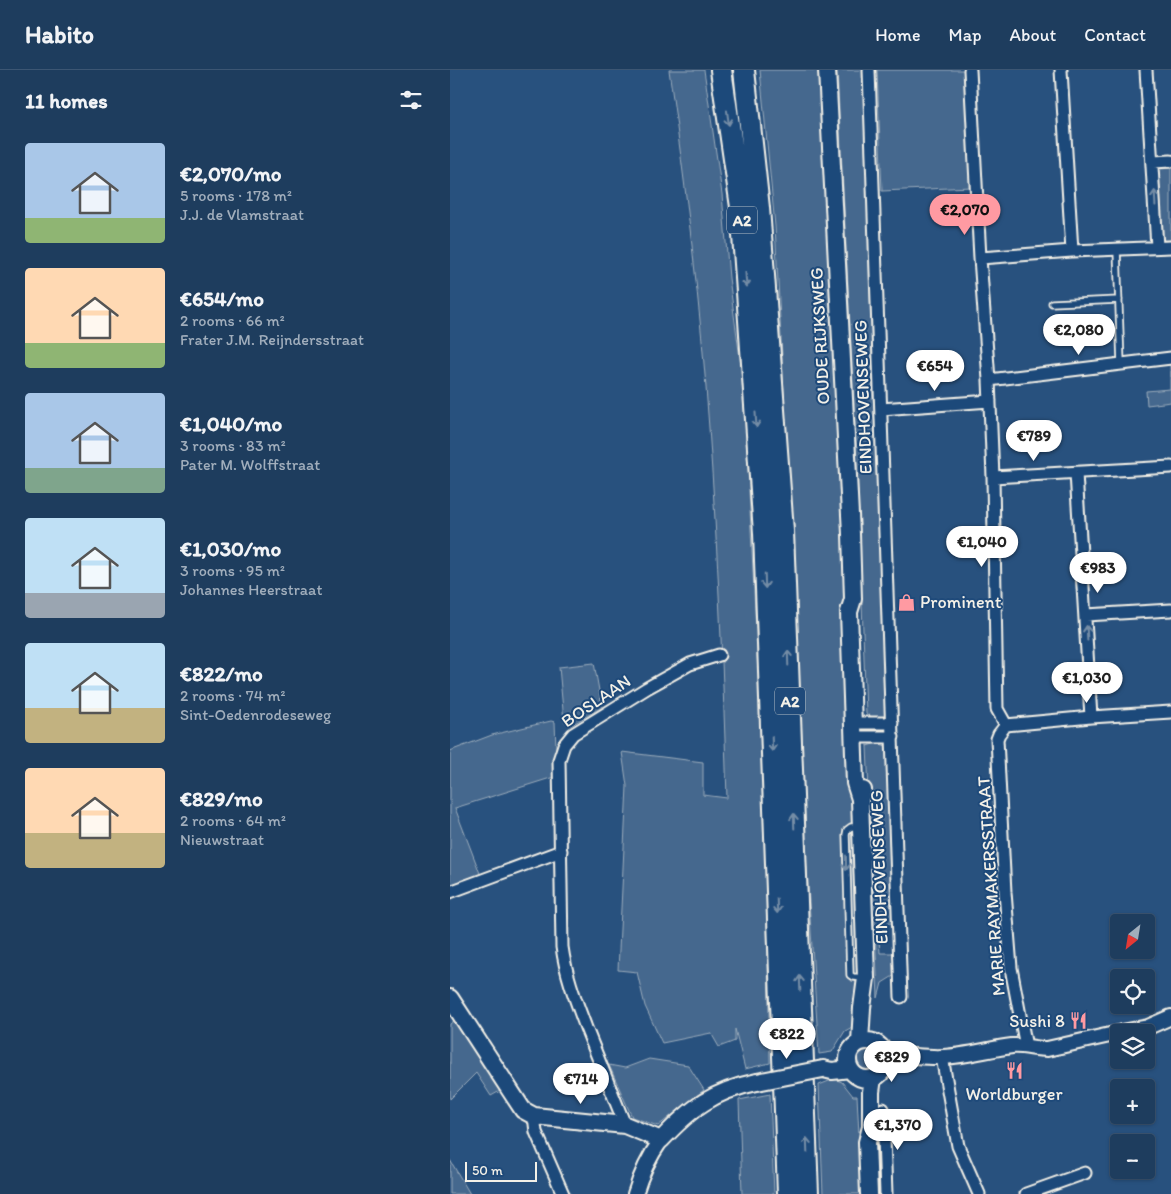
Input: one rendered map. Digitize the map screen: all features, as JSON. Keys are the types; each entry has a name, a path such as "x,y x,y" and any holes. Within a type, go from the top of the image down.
{"highway":[{"name":"A2","path":"721,70 741,208 764,533 788,1194"},
{"name":"A2","path":"744,70 760,208 783,531 808,1194"}],"main road":[{"name":"OUDE RIJKSWEG","path":"827,70 853,599 858,612 858,730 855,783 860,799 866,978 862,1008 867,1042"},
{"path":"450,998 523,1110 534,1116 625,1125 661,1140 680,1119 702,1102 724,1091 757,1082 829,1068 858,1071 879,1075 885,1060 881,1048 867,1042 853,1047 858,1071 863,1127 868,1142 868,1194"}],"street":[{"name":"EINDHOVENSEWEG","path":"869,70 901,997"},
{"path":"970,70 990,401 997,709 1006,725 1171,712"},
{"path":"1061,70 1072,251"},
{"path":"1146,70 1157,247"},
{"path":"1153,162 1171,161"},
{"path":"980,258 1072,251 1171,247"},
{"path":"989,380 1171,358"},
{"path":"882,410 990,401"},
{"path":"993,477 1076,474 1171,467"},
{"path":"1076,474 1091,717"},
{"path":"1086,615 1171,610"},
{"name":"BOSLAAN","path":"625,1125 570,987 565,966 562,947 559,760 564,745 573,734 690,664 719,655"},
{"path":"858,730 892,723"},
{"name":"MARIE RAYMAKERSSTRAAT","path":"1006,725 997,739 1005,892 1011,968 1026,1047"},
{"path":"858,730 892,737"},
{"path":"450,892 560,851"},
{"path":"1155,1024 1171,1018"},
{"path":"885,1060 904,1054 921,1057 942,1057 1015,1046 1047,1049 1110,1035"},
{"path":"942,1057 958,1146 979,1194"},
{"path":"883,1109 886,1194"},
{"path":"534,1116 536,1132 563,1194"},
{"path":"635,1194 641,1173 661,1140"},
{"path":"868,1161 885,1160"},
{"path":"1026,1194 1085,1173"}],"lane":[{"path":"1117,250 1121,364"},
{"path":"1052,303 1119,300"}],"shaded area":[{"path":"669,70 704,70 722,194 729,278 744,388 765,815 770,1063 745,1069 735,1029 735,1041 719,1047 711,1033 662,1043 645,1006 637,972 618,970 627,786 622,752 703,762 703,795 727,798 718,567 706,383 692,249"},
{"path":"760,70 823,70 841,442 859,973 856,1025 845,1031 832,1052 819,1054 805,839 801,709 775,226"},
{"path":"837,70 864,70 873,395 880,516 885,717 875,718 866,714 857,463"},
{"path":"877,70 965,70 971,187 882,191"},
{"path":"1171,168 1171,240 1161,240 1158,170"},
{"path":"1170,365 1171,402 1147,405 1146,391 1170,389"},
{"path":"594,663 602,707 570,726 564,721 559,667"},
{"path":"551,721 555,722 557,776 455,808 481,876 450,887 450,751 492,735"},
{"path":"877,743 886,746 890,803 892,923 878,924 880,953 894,953 895,975 882,983 878,998 867,746"},
{"path":"455,1020 500,1091 491,1096 476,1073 450,1099 450,1024"},
{"path":"867,1048 876,1051 879,1060 876,1069 867,1072 858,1069 855,1060 858,1051"},
{"path":"649,1059 688,1065 704,1090 658,1126 632,1117 609,1065 625,1068"},
{"path":"834,1079 842,1082 853,1096 857,1096 862,1194 823,1194 819,1085"},
{"path":"770,1094 774,1194 742,1194 739,1100"},
{"path":"450,1160 470,1194 450,1194"}],"place":[{"name":"Prominent","path":"906,602"},
{"name":"Sushi 8","path":"1079,1021"},
{"name":"Worldburger","path":"1014,1071"}]}
